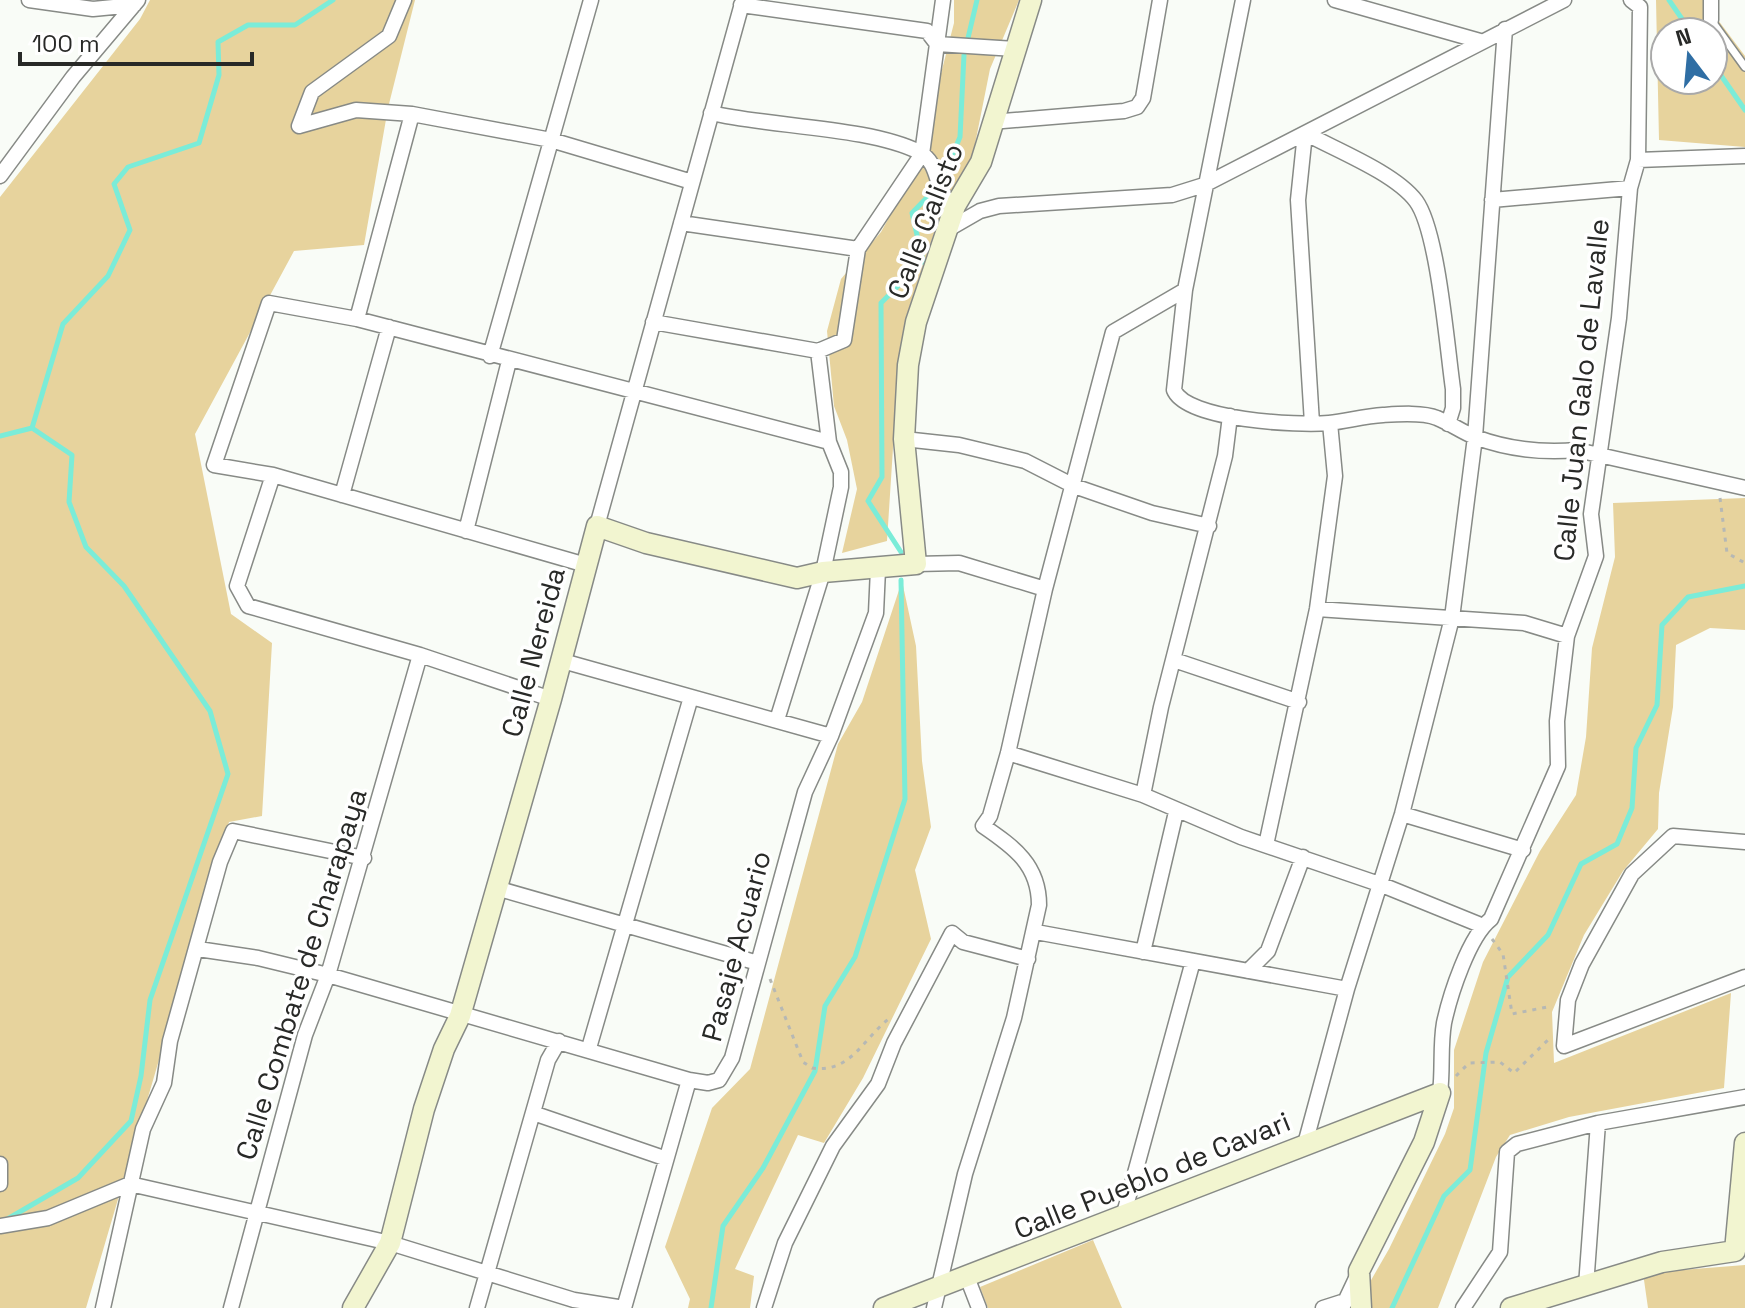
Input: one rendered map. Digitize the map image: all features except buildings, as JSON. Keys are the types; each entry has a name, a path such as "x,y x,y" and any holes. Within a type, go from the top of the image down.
{"street":[{"path":"29,0 93,9 136,2"},
{"path":"404,0 389,36 312,92 299,126 356,110 412,114 551,140 692,182"},
{"path":"490,356 591,0"},
{"path":"653,322 818,351 844,340 858,249 922,154 943,0"},
{"name":"Calle Calisto","path":"916,564 904,439 908,365 916,322 955,206 981,162 1031,0"},
{"path":"991,122 1124,111 1137,107 1143,98 1160,0"},
{"path":"1243,0 1185,290 1174,390 1178,400 1189,406 1230,416 1312,423 1383,415 1436,417 1475,437 1506,446 1554,452 1577,450 1601,458 1745,488"},
{"path":"1335,0 1480,41"},
{"path":"947,230 980,211 999,206 1172,195 1204,185 1564,0"},
{"path":"0,176 73,77 136,2"},
{"path":"742,2 927,31 937,44 1015,49"},
{"name":"Calle Nereida","path":"353,1308 390,1243 424,1109 444,1049 460,1016 551,699 559,660 742,2"},
{"name":"Calle Juan Galo de Lavalle","path":"1352,1305 1359,1271 1424,1142 1440,1093 1444,1022 1465,961 1483,926 1491,919 1558,766 1557,721 1567,636 1596,556 1591,514 1624,274 1630,188 1638,160 1635,4"},
{"path":"1305,1144 1347,989 1402,814 1452,618 1475,437 1505,29"},
{"path":"711,113 750,122 895,142 922,154 934,165 939,192 955,206"},
{"path":"357,319 412,114"},
{"path":"1305,133 1298,200 1312,423"},
{"path":"1305,133 1375,171 1418,203 1430,242 1453,389 1453,408 1448,424"},
{"path":"1638,160 1745,156"},
{"path":"1492,200 1630,188"},
{"path":"681,223 858,249"},
{"path":"934,1308 965,1174 1014,1018 1036,932 1039,888 1034,874 1016,848 983,826 990,816 1008,753 1045,589 1113,332 1185,290"},
{"path":"586,565 273,475 214,465 269,303 357,319 829,442"},
{"path":"342,495 389,327"},
{"path":"777,720 823,572 841,487 841,472 829,442 818,351"},
{"path":"466,531 509,361"},
{"path":"1143,795 1209,526 1225,456 1230,416"},
{"path":"1266,845 1317,609 1335,476 1330,423"},
{"path":"904,439 945,443 1025,461 1074,486 1152,513 1209,526"},
{"path":"273,475 237,586 248,606 420,655 551,699"},
{"path":"597,526 625,537 730,565 779,571 797,578 823,572 959,563 1045,589"},
{"name":"Pasaje Acuario","path":"198,949 258,958 328,975 460,1016 589,1048 689,1080 708,1083 719,1080 728,1071 805,792 831,736 876,613 878,569"},
{"path":"1317,609 1524,623 1567,636"},
{"name":"Calle Combate de Charapaya","path":"231,1308 305,1035 328,975 364,858 420,655"},
{"path":"559,660 831,736"},
{"path":"1174,660 1299,702"},
{"path":"589,1048 691,697"},
{"path":"1008,753 1143,795 1176,812 1382,885 1483,926"},
{"path":"1143,952 1176,812"},
{"path":"1402,814 1523,850"},
{"path":"103,1308 143,1129 164,1083 170,1041 220,862 233,831 364,858"},
{"path":"1745,842 1673,836 1650,854 1632,874 1582,964 1568,1000 1564,1046 1745,977"},
{"path":"1248,971 1268,951 1303,857"},
{"path":"496,888 758,963"},
{"path":"1036,932 1347,989"},
{"path":"764,1308 785,1243 833,1146 878,1084 952,933 963,942 1028,959"},
{"path":"1123,1217 1193,961"},
{"path":"477,1308 548,1060 559,1041"},
{"path":"0,1226 48,1218 130,1184 390,1243 574,1300 624,1308 664,1158 689,1080"},
{"name":"Calle Pueblo de Cavari","path":"884,1308 1440,1093"},
{"path":"1463,1308 1500,1252 1507,1152 1532,1139 1598,1123 1745,1097"},
{"path":"533,1113 664,1158"},
{"path":"1586,1286 1598,1123"},
{"path":"1511,1308 1662,1262 1740,1251 1745,1143"},
{"path":"0,1164 0,1184"},
{"path":"967,1277 979,1308"},
{"path":"1323,1308 1352,1305"}],"lane":[{"path":"1729,45 1745,67"}],"path":[{"path":"1717,482 1727,553 1745,563"},
{"path":"1483,926 1503,954 1512,1014 1539,1011 1568,1000"},
{"path":"758,963 769,976 803,1062 812,1068 838,1067 850,1060 873,1030 917,999"},
{"path":"1440,1093 1469,1063 1500,1062 1514,1073 1565,1021"}],"shaded area":[{"path":"150,0 415,0 388,108 364,245 294,251 195,434 231,614 272,643 262,816 229,822 86,1308 0,1308 0,197 140,19"},
{"path":"954,0 1019,0 990,69 971,164 940,215 906,317 897,386 887,541 842,553 857,489 847,440 834,406 827,331 841,279 881,232 917,167 954,23"},
{"path":"1656,0 1703,0 1715,16 1656,16"},
{"path":"1729,35 1745,56 1745,147 1659,140 1658,96 1729,96"},
{"path":"1745,498 1745,630 1710,628 1676,645 1673,707 1659,793 1658,829 1623,871 1584,935 1552,1012 1554,1063 1731,993 1724,1088 1569,1117 1510,1135 1496,1157 1438,1308 1355,1308 1389,1249 1445,1134 1454,1108 1454,1050 1483,962 1540,851 1576,795 1586,737 1592,648 1615,557 1613,503"},
{"path":"902,581 916,646 922,761 931,827 915,870 931,939 863,1078 824,1143 798,1135 735,1269 754,1276 750,1308 688,1308 690,1299 665,1247 712,1108 750,1069 838,744 862,702"},
{"path":"1093,1240 1122,1308 988,1308 980,1287"},
{"path":"1745,1265 1745,1308 1648,1308 1643,1273"}],"waterway":[{"path":"0,436 32,428 63,324 108,276 130,230 114,184 128,167 199,143 219,75 218,42 248,25 295,25 333,0"},
{"path":"968,38 977,0"},
{"path":"1669,0 1680,16"},
{"path":"942,179 960,137 964,55"},
{"path":"1729,87 1745,110"},
{"path":"901,552 868,501 882,477 881,303 923,261 912,213 937,187"},
{"path":"4,1221 78,1178 131,1121 141,1076 150,1000 228,774 210,711 124,586 86,547 69,502 72,455 32,428"},
{"path":"711,1308 723,1226 763,1168 815,1071 825,1006 855,957 905,799 901,580"},
{"path":"1392,1308 1444,1196 1470,1170 1486,1053 1508,977 1548,935 1581,864 1617,844 1632,808 1636,748 1657,705 1662,625 1688,597 1745,586"}]}
